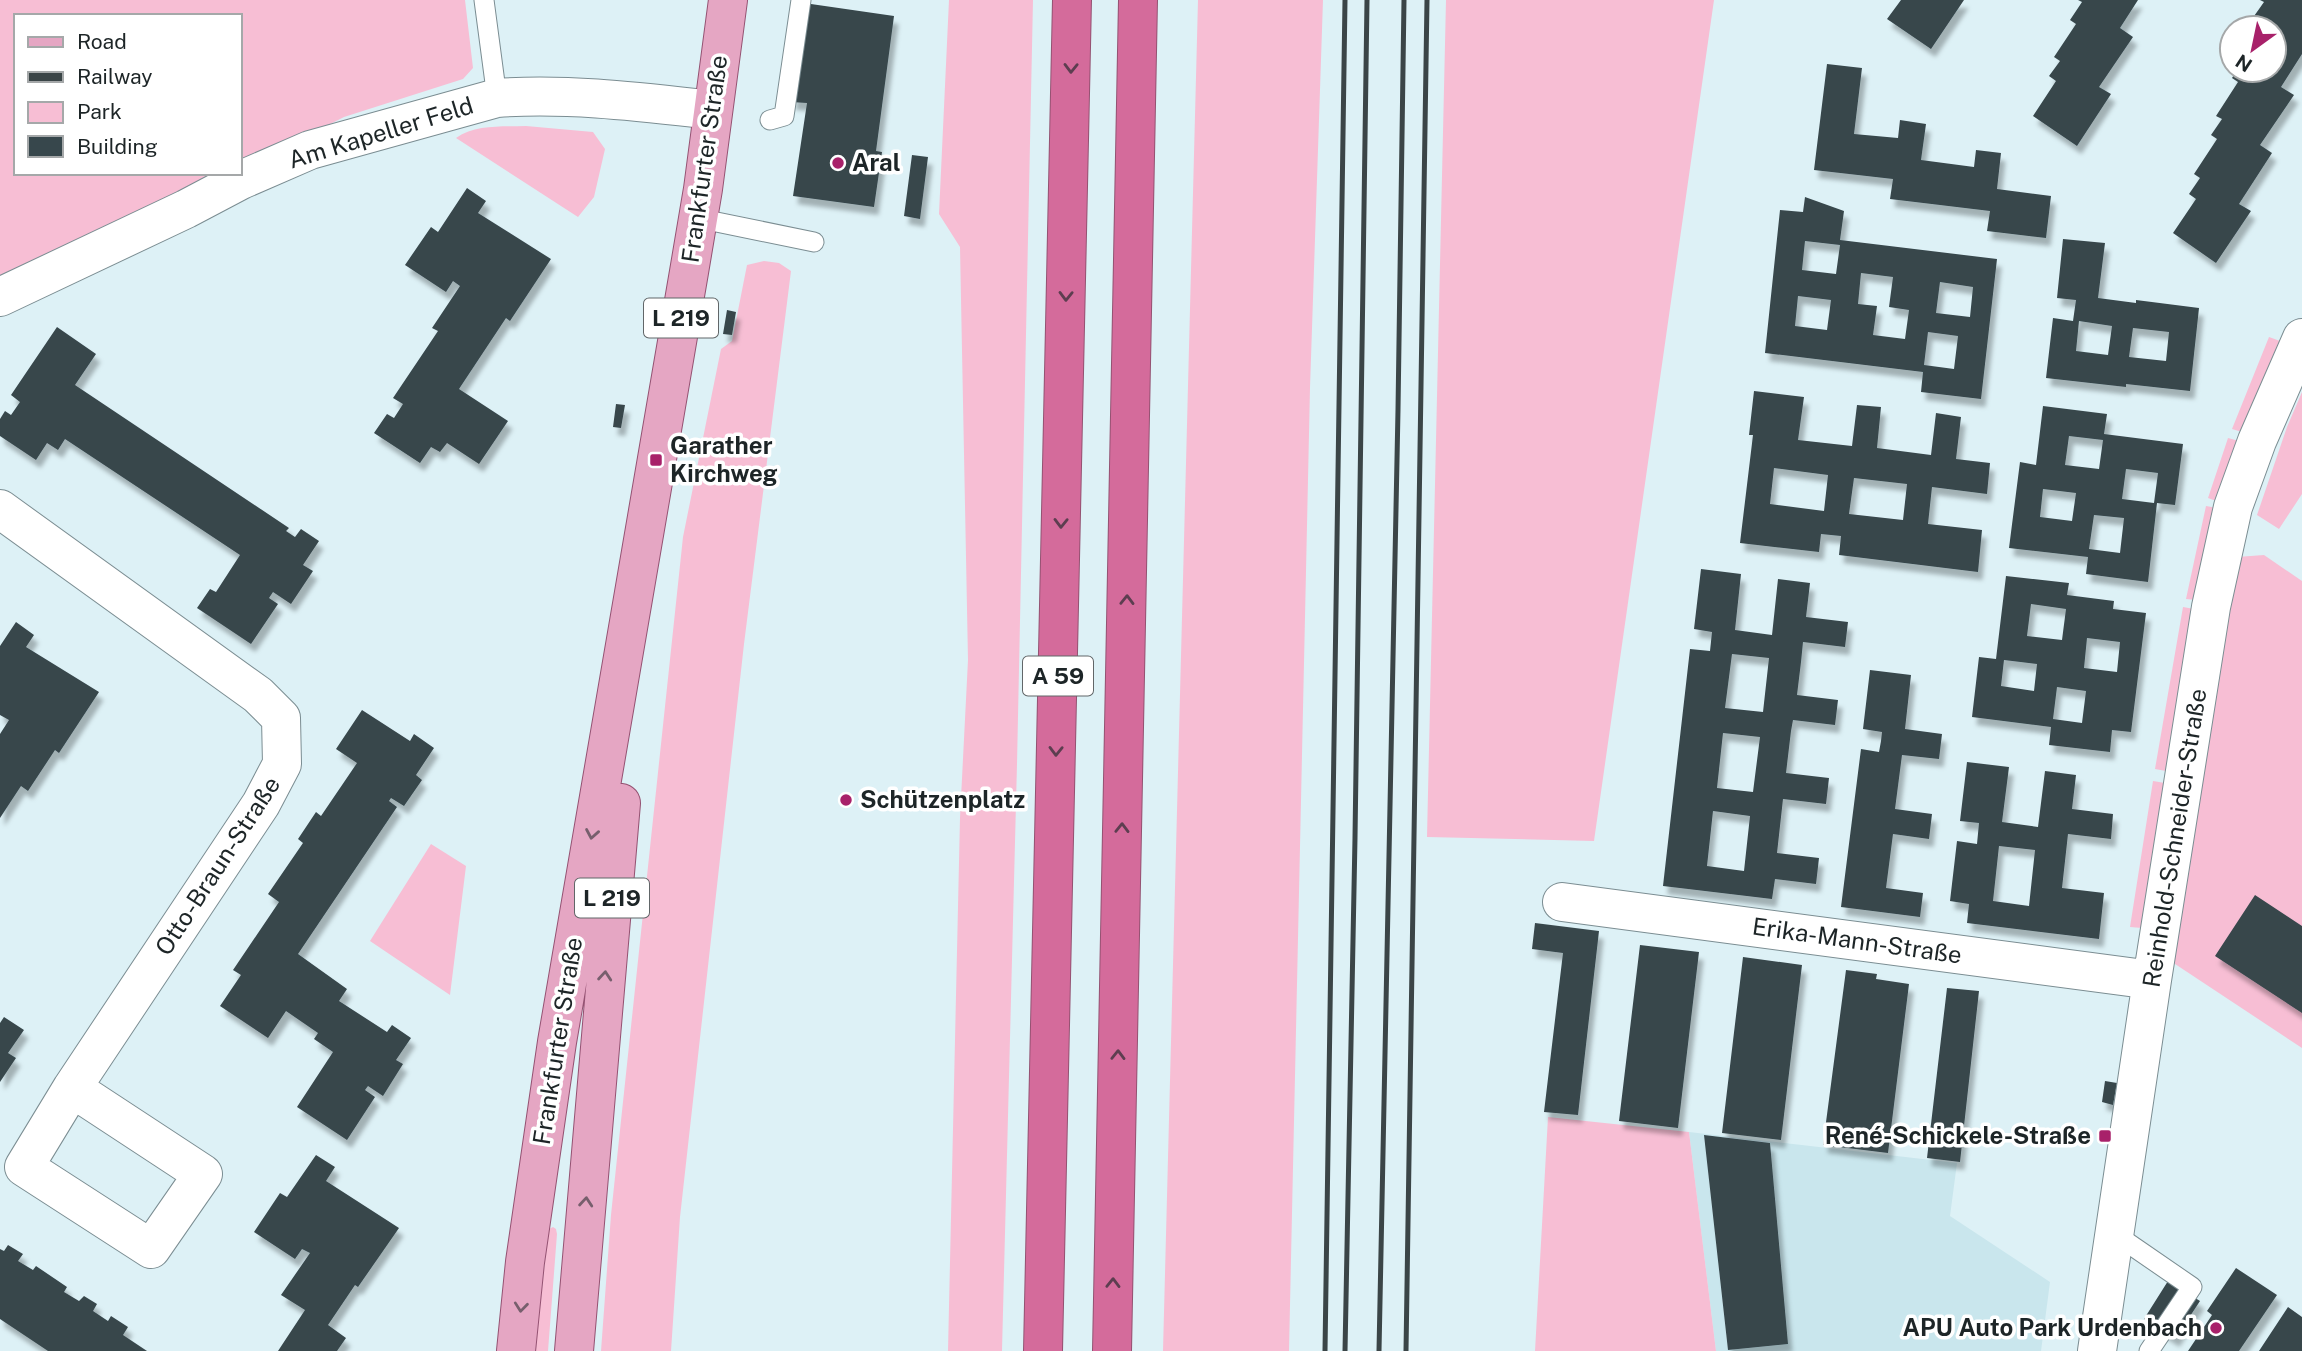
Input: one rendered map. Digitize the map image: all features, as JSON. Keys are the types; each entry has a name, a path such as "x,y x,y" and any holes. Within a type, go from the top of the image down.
{"highway":[{"name":"A 59","path":"1044,1351 1072,0"},
{"name":"A 59","path":"1112,1351 1138,0"}],"main road":[{"name":"Frankfurter Straße","path":"516,1351 525,1262 557,1042 703,189 728,0"},
{"name":"Frankfurter Straße","path":"574,1351 645,525"}],"street":[{"name":"Am Kapeller Feld","path":"0,297 241,180 310,150 497,98 588,97 712,110"},
{"name":"Reinhold-Schneider-Straße","path":"2097,1351 2152,980 2207,634 2226,537 2233,507 2257,441 2302,338"},
{"name":"Otto-Braun-Straße","path":"0,509 258,695 281,718 282,764 261,804 72,1088 24,1167 151,1249 203,1174 72,1088"},
{"name":"Erika-Mann-Straße","path":"1562,902 2152,980"}],"lane":[{"name":"Am Kapeller Feld","path":"484,0 497,98"},
{"path":"769,120 784,116 802,0"},
{"path":"698,218 814,242"},
{"path":"2115,1234 2192,1287 2149,1351"}],"shaded area":[{"path":"1689,1132 1957,1163 1950,1216 2050,1282 2041,1351 1716,1351","holes":["1704,1135 1770,1144 1787,1344 1728,1350"]}],"green space":[{"path":"0,0 465,0 473,68 463,79 344,117 242,169 242,14 14,14 14,175 229,175 0,285"},
{"path":"949,0 1033,0 1002,1351 948,1351 960,818 968,660 960,247 939,214"},
{"path":"1198,0 1323,0 1310,388 1289,1351 1163,1351"},
{"path":"1446,0 1714,0 1594,841 1427,837"},
{"path":"526,126 593,132 605,149 594,197 578,217 456,138 481,128"},
{"path":"764,261 779,263 791,271 744,644 680,1217 671,1351 601,1351 611,1215 683,537 721,349 732,341 747,265"},
{"path":"2269,337 2280,341 2242,432 2232,429"},
{"path":"2302,392 2302,494 2279,529 2257,515"},
{"path":"2228,438 2239,441 2219,502 2208,498"},
{"path":"2206,506 2217,508 2196,600 2186,599"},
{"path":"2264,555 2302,581 2302,1048 2169,960 2237,557"},
{"path":"2183,607 2194,609 2166,771 2155,769"},
{"path":"2153,781 2165,783 2142,928 2130,927"},
{"path":"431,844 466,866 450,995 370,941"},
{"path":"1548,1117 1689,1132 1716,1351 1535,1351"},
{"path":"553,1227 557,1234 548,1351 535,1351 548,1233"}],"building":[{"path":"1901,0 1964,0 1931,49 1887,19"},
{"path":"2078,0 2138,0 2120,28 2133,37 2099,87 2111,94 2077,146 2033,116 2056,81 2049,76 2060,61 2054,57 2076,24 2070,20 2082,2"},
{"path":"2260,0 2302,0 2302,54 2288,76 2288,14 2256,14 2264,2"},
{"path":"804,3 894,16 876,151 882,152 874,207 793,196 807,103 791,102"},
{"path":"1827,64 1862,68 1854,134 1898,138 1900,120 1926,124 1921,160 1974,167 1976,150 2001,153 1997,189 2051,196 2046,238 1987,231 1990,211 1890,199 1893,179 1814,170"},
{"path":"2237,84 2283,84 2281,87 2294,95 2260,145 2272,153 2239,204 2251,211 2216,263 2173,233 2196,199 2189,194 2200,178 2194,174 2217,139 2211,135 2222,119 2216,116"},
{"path":"912,155 928,157 920,219 904,216"},
{"path":"467,188 486,201 478,213 551,259 510,321 506,318 459,389 508,421 479,464 447,443 440,452 431,447 420,463 374,433 387,414 394,418 403,404 393,398 438,331 432,328 460,286 453,281 446,292 405,265 431,227 438,232"},
{"path":"1805,197 1844,211 1840,240 1997,259 1981,399 1921,392 1923,372 1765,353 1780,210 1803,212","holes":["1805,241 1840,245 1836,274 1802,270","1861,273 1893,277 1889,307 1909,310 1905,339 1873,335 1877,306 1858,304","1940,282 1973,287 1970,317 1936,313","1798,296 1831,300 1827,330 1795,326","1928,332 1958,336 1954,369 1924,365"]},
{"path":"2063,239 2105,243 2098,298 2199,308 2190,391 2046,378 2053,318 2073,321 2076,300 2057,298","holes":["2079,321 2112,326 2108,355 2076,351","2133,328 2169,332 2166,361 2129,357"]},
{"path":"727,310 736,312 732,335 723,334"},
{"path":"57,327 96,354 75,385 289,528 286,531 295,537 301,529 319,541 303,565 313,571 291,604 273,592 269,598 278,604 251,644 197,608 210,589 216,592 240,555 65,439 58,450 47,443 36,460 0,436 0,419 5,411 11,415 20,402 11,395"},
{"path":"1754,391 1804,397 1798,440 1852,446 1857,405 1881,407 1877,448 1931,455 1936,413 1961,417 1956,459 1990,463 1987,494 1932,487 1928,524 1982,530 1978,572 1839,555 1841,536 1821,534 1819,552 1740,543 1753,435 1749,435","holes":["1774,468 1828,475 1824,511 1770,504","1854,478 1907,484 1903,520 1849,514"]},
{"path":"616,404 625,405 621,428 613,427"},
{"path":"2043,406 2107,414 2104,434 2183,444 2175,505 2157,503 2148,582 2086,574 2088,557 2009,548 2020,462 2036,465","holes":["2069,436 2103,440 2099,469 2065,465","2126,469 2158,473 2154,503 2122,499","2043,489 2076,493 2072,521 2040,517","2094,515 2124,518 2120,553 2089,549"]},
{"path":"1701,569 1741,574 1735,630 1772,635 1778,579 1810,583 1806,617 1848,622 1845,647 1803,642 1797,695 1838,700 1835,725 1793,720 1791,731 1786,773 1829,778 1826,804 1783,799 1777,853 1819,858 1816,884 1775,879 1772,899 1663,886 1690,649 1710,651 1712,632 1694,629","holes":["1732,654 1769,658 1763,712 1725,708","1723,733 1760,737 1753,792 1717,788","1713,811 1750,816 1744,871 1707,866"]},
{"path":"2006,576 2069,583 2067,595 2114,601 2113,609 2146,613 2131,732 2112,730 2110,752 2049,745 2051,727 1972,717 1979,657 1996,659","holes":["2031,604 2066,609 2062,640 2027,636","2087,638 2120,642 2117,672 2084,668","2004,660 2037,664 2034,691 2001,686","2057,687 2086,691 2082,723 2053,719"]},
{"path":"16,622 34,635 26,647 99,692 59,753 55,750 28,791 21,786 0,818 0,734 9,720 0,715 0,646"},
{"path":"1870,670 1911,675 1905,729 1942,734 1939,759 1902,755 1895,809 1932,814 1929,839 1893,834 1886,888 1923,893 1920,917 1841,907 1861,749 1879,752 1881,741 1882,732 1863,729"},
{"path":"362,710 410,741 414,734 434,748 416,775 422,780 404,806 391,798 389,801 397,807 298,954 347,989 339,1001 387,1032 392,1025 411,1038 396,1060 403,1064 383,1096 368,1086 365,1090 375,1097 347,1140 297,1107 333,1052 314,1039 318,1033 286,1011 268,1038 220,1006 241,975 233,970 279,902 268,894 303,843 298,839 316,812 321,816 357,763 336,749"},
{"path":"1967,762 2009,767 2002,822 2038,827 2045,771 2076,775 2072,809 2113,814 2111,839 2068,834 2062,888 2104,893 2099,939 1967,923 1969,904 1950,901 1957,841 1977,844 1979,823 1960,821","holes":["1999,846 2035,850 2029,906 1993,901"]},
{"path":"2255,895 2302,926 2302,1013 2215,956"},
{"path":"1535,923 1599,931 1578,1115 1544,1112 1563,953 1532,949"},
{"path":"1640,945 1699,952 1678,1128 1619,1121"},
{"path":"1743,957 1802,965 1781,1140 1722,1133"},
{"path":"1846,970 1877,974 1876,979 1909,984 1888,1153 1823,1145"},
{"path":"1947,988 1979,991 1960,1162 1927,1158"},
{"path":"4,1017 24,1030 8,1053 16,1058 0,1082 0,1023"},
{"path":"2105,1081 2117,1083 2113,1105 2102,1102"},
{"path":"1704,1135 1770,1143 1788,1344 1728,1350"},
{"path":"316,1155 335,1167 326,1181 399,1228 328,1325 346,1338 337,1351 278,1351 305,1310 281,1295 310,1253 302,1249 295,1259 254,1232 280,1193 287,1197"},
{"path":"8,1245 23,1254 18,1261 33,1270 36,1266 67,1287 64,1292 79,1301 84,1296 97,1304 93,1311 108,1321 111,1316 128,1327 123,1335 147,1351 48,1351 0,1319 0,1249 4,1251"},
{"path":"2236,1268 2277,1295 2239,1351 2188,1351 2212,1315 2207,1311"},
{"path":"2168,1281 2200,1301 2175,1339 2144,1319"},
{"path":"2288,1307 2302,1317 2302,1351 2259,1351"}],"railway":[{"path":"1325,1351 1345,0"},
{"path":"1345,1351 1367,0"},
{"path":"1379,1351 1404,0"},
{"path":"1406,1351 1427,0"}],"place":[{"name":"Aral","path":"838,163"},
{"name":"Garather Kirchweg","path":"656,460"},
{"name":"Schützenplatz","path":"846,800"},
{"name":"René-Schickele-Straße","path":"2105,1136"},
{"name":"APU Auto Park Urdenbach","path":"2216,1328"}]}
